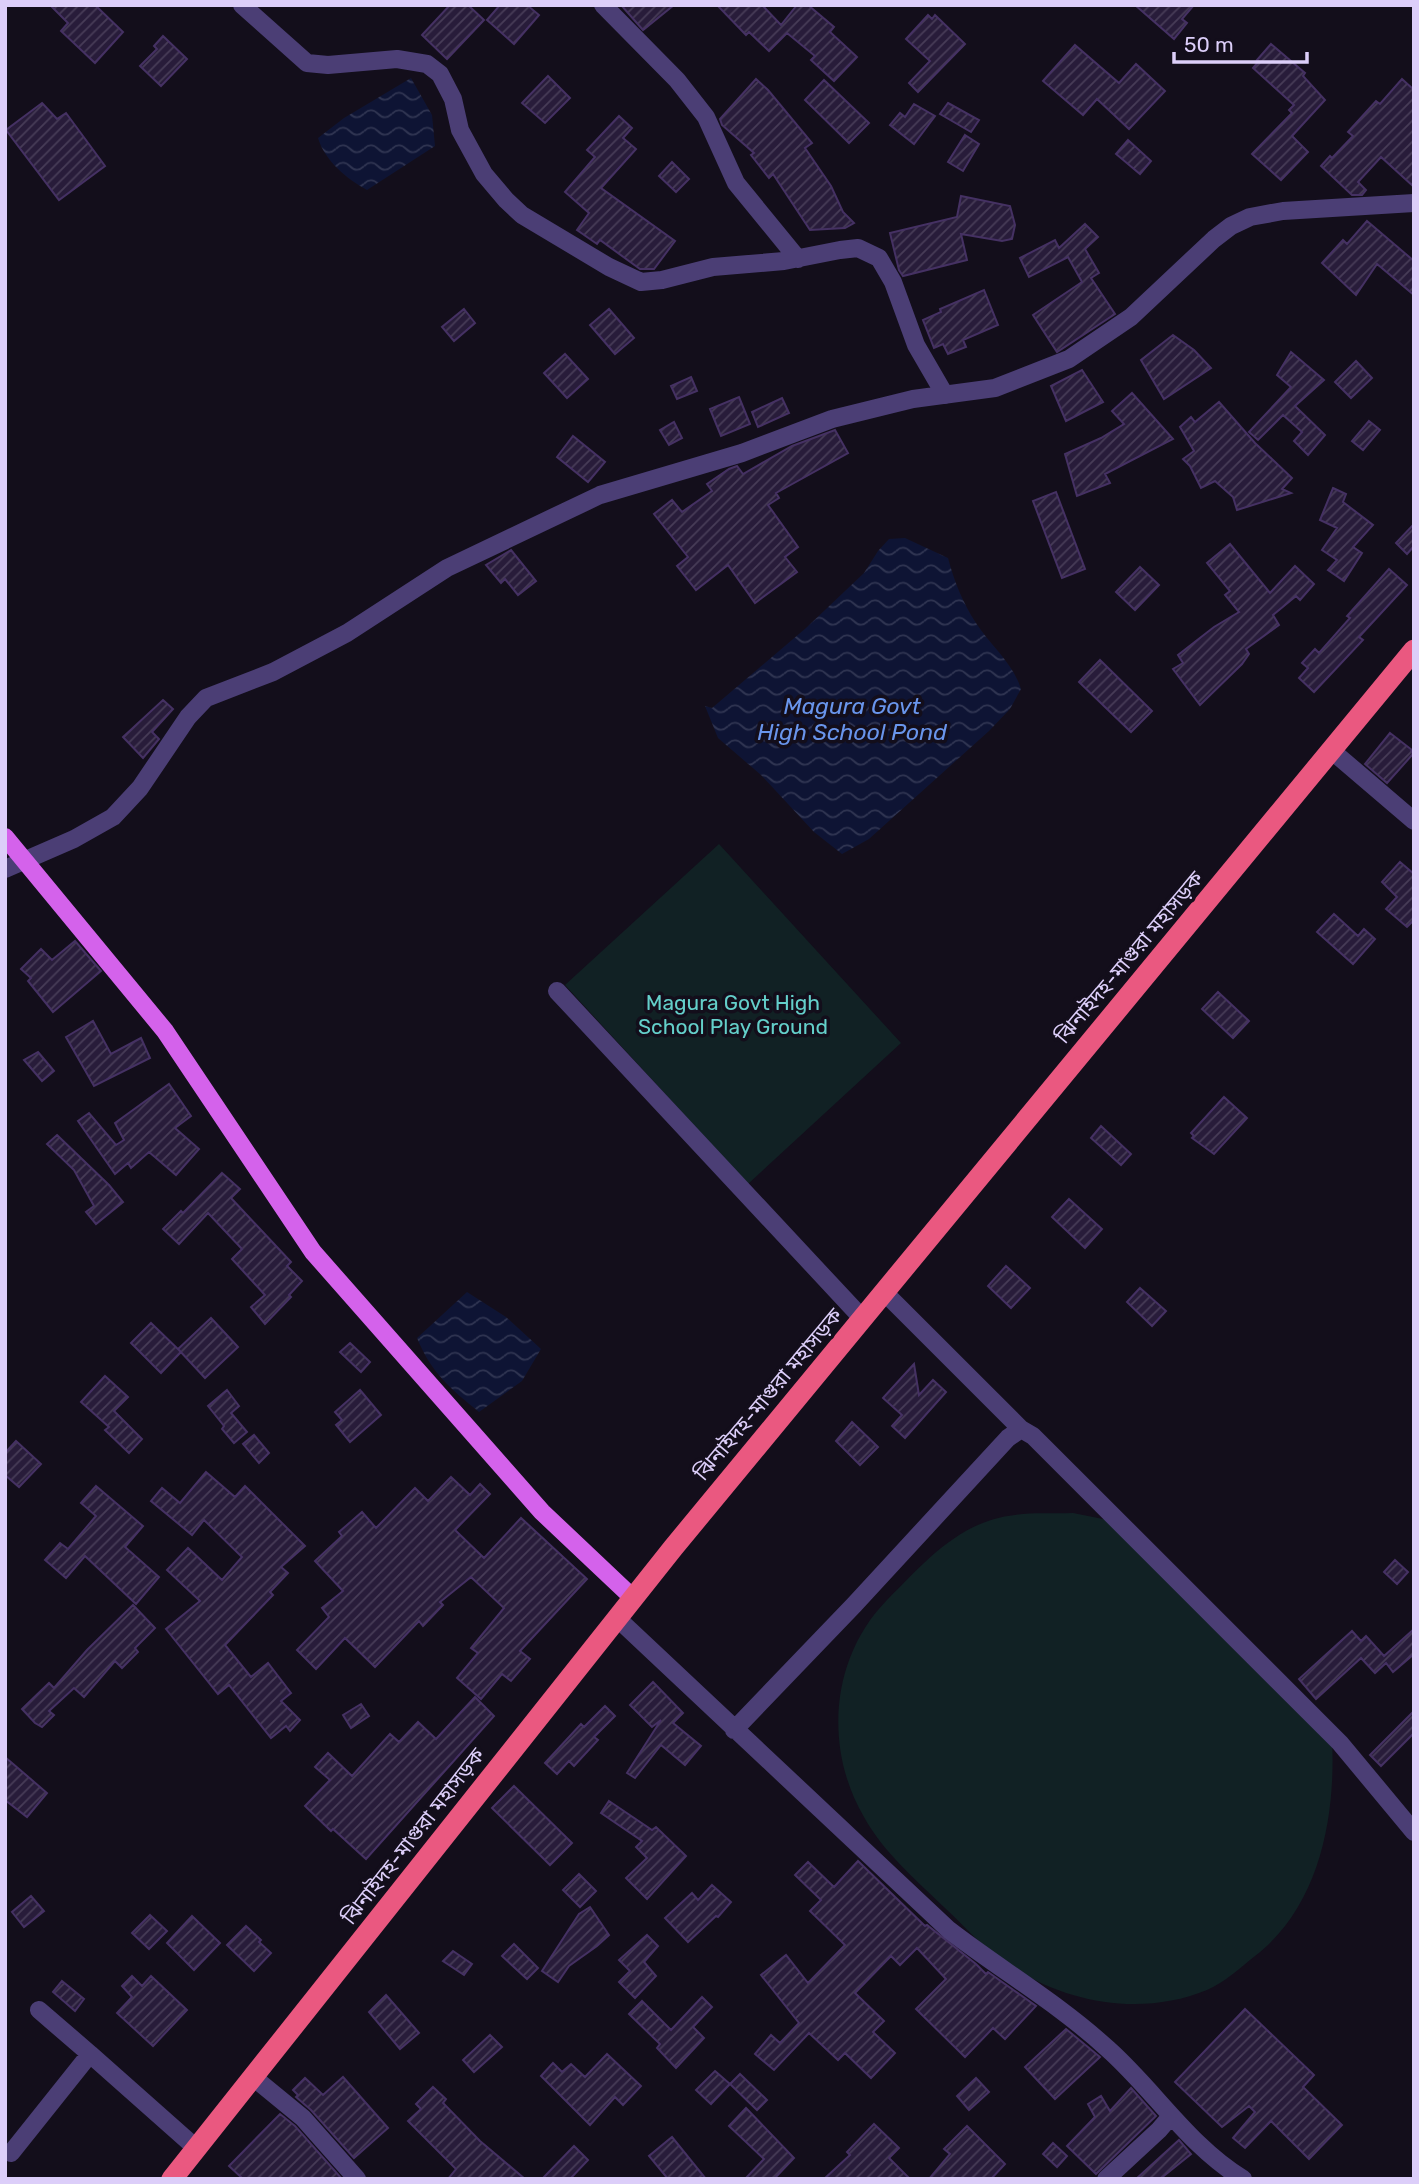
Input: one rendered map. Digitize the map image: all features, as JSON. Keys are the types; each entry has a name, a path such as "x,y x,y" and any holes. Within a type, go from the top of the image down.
{"highway":[{"name":"ঝিনাইদহ-মাগুরা মহাসড়ক","path":"172,2179 633,1598 1414,650"}],"main road":[{"path":"5,837 165,1031 313,1252 542,1512 633,1598"}],"street":[{"path":"242,5 307,63 328,65 397,59 427,64 440,74 449,91 460,130 484,174 506,200 522,215 609,267 641,282 662,280 713,267 798,258 858,248 879,258 893,282 916,345 945,395"},
{"path":"603,5 677,80 706,117 736,183 798,258"},
{"path":"5,869 74,839 113,817 140,788 188,717 206,698 273,671 347,633 447,568 600,495 742,453 832,419 913,399 995,388 1069,359 1131,317 1214,239 1231,226 1250,217 1283,211 1414,203"},
{"path":"1331,750 1414,821"},
{"path":"557,991 862,1318"},
{"path":"884,1292 1021,1429 1033,1436 1340,1743 1414,1832"},
{"path":"734,1730 1008,1438 1021,1429"},
{"path":"617,1618 949,1930 1004,1968 1108,2049 1199,2146 1243,2179"},
{"path":"39,2010 196,2148"},
{"path":"11,2153 90,2054"},
{"path":"253,2077 303,2118 357,2179"},
{"path":"1106,2179 1160,2130 1171,2116"}],"green space":[{"name":"Magura Govt High School Play Ground","path":"719,844 901,1043 748,1184 565,985"},
{"path":"1073,1513 1108,1520 1332,1739 1333,1768 1327,1828 1309,1886 1295,1912 1277,1935 1232,1975 1207,1990 1181,1998 1128,2004 1101,2001 1049,1986 1002,1960 912,1877 881,1842 851,1791 843,1763 839,1705 844,1676 868,1623 887,1600 929,1558 977,1526 1015,1515"}],"water":[{"path":"411,78 432,115 435,146 367,190 338,168 326,154 318,138 344,118"},
{"name":"Magura Govt High School Pond","path":"905,538 948,558 959,592 971,615 1007,663 1021,689 1010,709 989,731 869,839 842,854 814,832 761,775 718,738 705,706 712,708 806,628 864,573 889,539"},
{"path":"467,1292 506,1317 541,1349 522,1381 479,1412 443,1380 417,1338"}],"building":[{"path":"50,5 95,5 123,32 95,63 61,31 68,23"},
{"path":"450,5 468,5 484,20 447,59 422,35"},
{"path":"500,5 527,5 539,15 514,44 487,20"},
{"path":"621,5 674,5 643,30"},
{"path":"717,5 762,5 781,25 797,5 808,5 834,27 830,32 857,57 834,81 811,60 815,56 787,33 769,51 749,32 746,35"},
{"path":"1135,5 1194,5 1182,19 1187,23 1174,39"},
{"path":"928,15 932,19 935,15 965,44 918,92 909,83 930,61 906,39"},
{"path":"163,36 187,59 161,86 140,66 157,49 154,46"},
{"path":"1271,44 1305,73 1303,76 1325,100 1292,136 1308,152 1281,180 1252,154 1292,113 1289,110 1294,105 1253,68"},
{"path":"1075,45 1119,83 1136,64 1165,91 1129,129 1097,99 1083,115 1043,81"},
{"path":"548,76 570,98 545,123 522,103"},
{"path":"756,79 812,143 805,148 831,186 843,212 854,223 845,228 810,230 773,174 769,178 751,155 754,153 722,125 720,119"},
{"path":"1402,79 1414,90 1414,187 1381,157 1358,182 1366,190 1362,195 1352,195 1321,166 1353,136 1348,132 1376,101 1380,104"},
{"path":"824,80 869,123 849,143 805,100"},
{"path":"42,103 57,119 66,113 105,166 59,200 6,130"},
{"path":"948,103 979,120 971,132 940,114"},
{"path":"914,104 935,116 914,144 890,125 900,113 905,117"},
{"path":"619,116 632,128 623,138 636,149 601,188 675,241 654,269 640,269 600,240 597,244 577,230 589,213 565,192 595,157 587,150"},
{"path":"965,135 979,144 963,171 948,162"},
{"path":"1128,140 1151,161 1140,174 1116,154"},
{"path":"672,162 689,179 676,192 659,176"},
{"path":"961,196 1010,206 1015,225 1012,239 1002,241 961,234 967,260 903,276 890,233 957,217"},
{"path":"1367,221 1414,261 1414,295 1377,264 1356,295 1322,263 1343,240 1347,244"},
{"path":"1085,224 1098,237 1085,249 1099,273 1091,278 1115,314 1057,352 1033,315 1082,282 1068,257 1029,277 1020,258 1055,240 1059,248"},
{"path":"984,290 998,325 963,340 966,347 948,354 943,344 934,348 923,320 941,312 940,309"},
{"path":"464,309 475,323 454,341 442,327"},
{"path":"609,309 634,338 615,354 590,325"},
{"path":"1173,335 1194,350 1211,368 1164,399 1141,360"},
{"path":"1291,352 1324,380 1295,406 1325,435 1308,455 1294,441 1302,432 1283,415 1258,440 1249,432 1291,387 1277,375"},
{"path":"565,354 588,379 567,398 544,373"},
{"path":"1356,361 1372,378 1351,398 1335,382"},
{"path":"1082,370 1103,402 1066,421 1051,386"},
{"path":"691,377 697,391 677,399 671,386"},
{"path":"1132,393 1173,439 1105,474 1110,483 1077,496 1065,454 1124,424 1112,411"},
{"path":"739,397 750,424 721,436 710,409"},
{"path":"782,398 789,413 758,427 752,412"},
{"path":"1219,402 1255,443 1292,478 1282,489 1291,493 1237,510 1233,497 1215,481 1201,488 1190,466 1183,459 1194,451 1180,427 1191,417 1195,422"},
{"path":"1369,421 1380,430 1363,450 1352,441"},
{"path":"674,422 682,438 669,445 660,430"},
{"path":"835,430 848,453 776,493 779,498 768,505 798,547 785,557 797,572 755,603 728,565 696,590 677,566 688,557 654,514 672,500 682,512 712,491 707,484 729,469 737,466 743,474 792,446"},
{"path":"573,436 605,462 588,482 557,457"},
{"path":"1333,488 1346,494 1343,502 1373,525 1353,547 1362,553 1344,581 1328,570 1337,560 1322,550 1337,528 1320,520"},
{"path":"1056,492 1085,569 1062,578 1033,501"},
{"path":"1414,524 1414,546 1407,554 1396,543"},
{"path":"1230,544 1270,593 1295,566 1314,584 1300,600 1296,596 1273,615 1279,625 1246,649 1249,654 1242,664 1200,705 1173,669 1183,663 1178,655 1214,627 1239,612 1225,595 1230,591 1207,563"},
{"path":"511,550 536,581 518,595 505,579 501,583 486,565"},
{"path":"1140,567 1159,585 1135,610 1116,592"},
{"path":"1389,569 1407,585 1359,637 1363,640 1314,692 1299,678 1308,668 1302,663 1315,649 1319,653 1350,618 1347,616"},
{"path":"1100,660 1152,711 1131,732 1079,682"},
{"path":"163,700 173,709 152,732 159,739 143,758 123,737"},
{"path":"1390,733 1412,750 1413,754 1387,783 1365,764"},
{"path":"1400,862 1414,874 1414,920 1407,927 1386,909 1397,897 1382,882"},
{"path":"1334,914 1358,936 1364,929 1375,939 1353,964 1317,932"},
{"path":"75,941 101,971 53,1012 28,981 31,978 21,969 41,949 52,960"},
{"path":"1218,992 1249,1021 1233,1038 1202,1009"},
{"path":"93,1021 111,1054 141,1038 150,1058 94,1086 66,1037"},
{"path":"38,1052 54,1071 42,1081 24,1060"},
{"path":"169,1084 191,1116 175,1128 199,1149 176,1175 149,1152 131,1168 128,1163 115,1174 78,1121 89,1113 116,1145 124,1140 115,1123"},
{"path":"1224,1097 1247,1118 1214,1154 1192,1138 1194,1136 1191,1133"},
{"path":"1101,1126 1131,1154 1121,1165 1091,1138"},
{"path":"57,1135 123,1202 96,1224 86,1212 94,1206 74,1170 47,1144"},
{"path":"222,1173 240,1189 231,1198 291,1262 287,1266 302,1281 265,1324 251,1307 265,1295 232,1259 242,1249 208,1213 179,1244 163,1229 181,1211 183,1213"},
{"path":"1069,1199 1102,1229 1085,1248 1052,1217"},
{"path":"1006,1266 1030,1288 1011,1308 988,1286"},
{"path":"1140,1288 1166,1311 1152,1326 1127,1302"},
{"path":"211,1318 238,1347 205,1378 178,1349"},
{"path":"151,1323 181,1352 161,1373 131,1343"},
{"path":"350,1343 370,1362 361,1372 340,1352"},
{"path":"914,1364 919,1395 933,1380 946,1392 905,1438 892,1426 902,1415 883,1398"},
{"path":"105,1376 128,1397 114,1411 142,1439 129,1453 105,1430 109,1427 81,1402"},
{"path":"227,1390 239,1406 231,1413 247,1432 234,1443 208,1406"},
{"path":"360,1390 381,1415 350,1442 336,1425 342,1420 335,1412"},
{"path":"852,1422 878,1447 860,1465 836,1441"},
{"path":"254,1435 269,1453 259,1463 243,1444"},
{"path":"16,1441 41,1464 19,1487 5,1475 5,1453"},
{"path":"206,1472 235,1497 245,1486 305,1546 281,1567 288,1573 270,1592 273,1595 225,1645 251,1677 268,1663 291,1693 281,1701 300,1720 290,1731 286,1726 271,1738 229,1685 218,1694 166,1629 200,1601 167,1570 188,1548 222,1580 242,1557 204,1520 192,1535 151,1501 162,1488 180,1503"},
{"path":"451,1477 470,1495 480,1484 490,1494 455,1530 484,1558 521,1518 587,1579 520,1651 530,1659 511,1681 502,1674 481,1699 457,1678 478,1653 471,1648 504,1608 471,1577 440,1602 443,1605 423,1626 419,1621 375,1667 345,1638 316,1669 297,1650 329,1617 322,1608 343,1591 315,1561 342,1536 339,1532 362,1512 376,1528 415,1488 428,1501"},
{"path":"96,1486 143,1526 125,1547 159,1577 136,1604 85,1556 66,1578 45,1560 60,1543 68,1549 96,1516 81,1503"},
{"path":"1395,1560 1408,1572 1397,1584 1384,1572"},
{"path":"133,1605 155,1628 135,1648 138,1652 122,1668 115,1661 84,1697 74,1688 49,1711 54,1715 42,1727 35,1723 22,1709 49,1683 54,1688 87,1650"},
{"path":"1414,1629 1414,1654 1393,1672 1386,1663 1375,1673 1361,1658 1316,1699 1299,1679 1352,1631 1361,1641 1366,1636 1384,1656"},
{"path":"653,1682 683,1713 673,1723 701,1746 685,1765 661,1745 635,1778 627,1773 661,1720 652,1727 630,1705"},
{"path":"475,1697 494,1716 366,1859 305,1806 330,1780 315,1767 328,1753 352,1776 390,1734 399,1742 418,1722 436,1739"},
{"path":"361,1704 369,1716 351,1728 343,1715"},
{"path":"605,1706 615,1716 594,1737 598,1740 574,1766 569,1761 557,1774 545,1763 581,1724 584,1727"},
{"path":"1414,1711 1414,1733 1381,1766 1370,1755"},
{"path":"5,1757 47,1793 27,1817 5,1800"},
{"path":"514,1786 572,1843 550,1865 492,1808"},
{"path":"609,1801 652,1830 656,1827 686,1856 647,1899 626,1878 647,1858 636,1847 642,1841 601,1813"},
{"path":"858,1861 925,1926 986,1974 988,1972 1036,2006 1005,2039 993,2028 965,2057 916,2009 946,1979 917,1948 900,1965 891,1956 855,1993 884,2021 873,2032 895,2053 871,2078 845,2053 838,2060 809,2033 774,2070 755,2054 771,2035 780,2043 799,2023 761,1975 786,1955 808,1983 845,1945 810,1911 821,1900 795,1875 808,1862 834,1887"},
{"path":"579,1874 596,1891 580,1907 563,1890"},
{"path":"712,1885 731,1902 718,1917 688,1942 665,1918 692,1893 698,1900"},
{"path":"31,1896 44,1911 24,1927 12,1912"},
{"path":"590,1907 609,1935 569,1966 558,1982 542,1971 579,1914"},
{"path":"150,1915 167,1931 149,1949 132,1933"},
{"path":"192,1916 220,1943 194,1970 167,1943"},
{"path":"246,1926 271,1953 254,1971 227,1945"},
{"path":"647,1935 658,1946 644,1962 656,1976 635,1998 619,1982 630,1971 619,1960"},
{"path":"514,1944 538,1968 527,1979 502,1956"},
{"path":"453,1951 472,1964 464,1975 443,1961"},
{"path":"132,1976 142,1986 151,1976 187,2010 153,2046 117,2013 132,1997 122,1986"},
{"path":"62,1981 84,1999 75,2011 53,1992"},
{"path":"386,1995 419,2033 400,2049 369,2012"},
{"path":"702,1997 712,2007 693,2027 704,2038 676,2068 657,2048 660,2044 629,2014 642,2001 671,2030"},
{"path":"1245,2009 1314,2075 1303,2087 1342,2125 1309,2159 1271,2121 1245,2148 1233,2138 1255,2112 1249,2106 1222,2127 1175,2082"},
{"path":"1066,2029 1100,2057 1055,2099 1025,2067"},
{"path":"490,2035 502,2047 474,2072 463,2060"},
{"path":"607,2054 641,2086 623,2105 615,2097 590,2125 541,2076 553,2063 562,2072 571,2064 585,2077"},
{"path":"715,2071 730,2084 711,2104 696,2090"},
{"path":"740,2074 767,2100 757,2110 730,2084"},
{"path":"343,2077 388,2128 354,2158 296,2097 298,2095 293,2090 305,2078 323,2095"},
{"path":"976,2078 989,2092 969,2110 957,2096"},
{"path":"433,2087 446,2099 443,2103 480,2141 525,2179 448,2179 456,2169 408,2121 421,2109 416,2104"},
{"path":"1131,2088 1156,2116 1096,2174 1067,2146 1095,2117 1088,2104 1101,2096 1110,2111"},
{"path":"746,2108 794,2158 774,2179 745,2179 764,2159 729,2126"},
{"path":"280,2114 295,2126 342,2179 243,2179 229,2166"},
{"path":"874,2124 899,2148 889,2158 910,2179 824,2179 850,2155 847,2152"},
{"path":"967,2126 1005,2164 991,2179 929,2179 950,2154 944,2149"},
{"path":"672,2137 706,2179 668,2179 649,2156"},
{"path":"1179,2140 1191,2154 1160,2179 1136,2179"},
{"path":"1053,2143 1067,2156 1057,2167 1043,2154"},
{"path":"574,2146 588,2160 570,2179 542,2179"}]}
